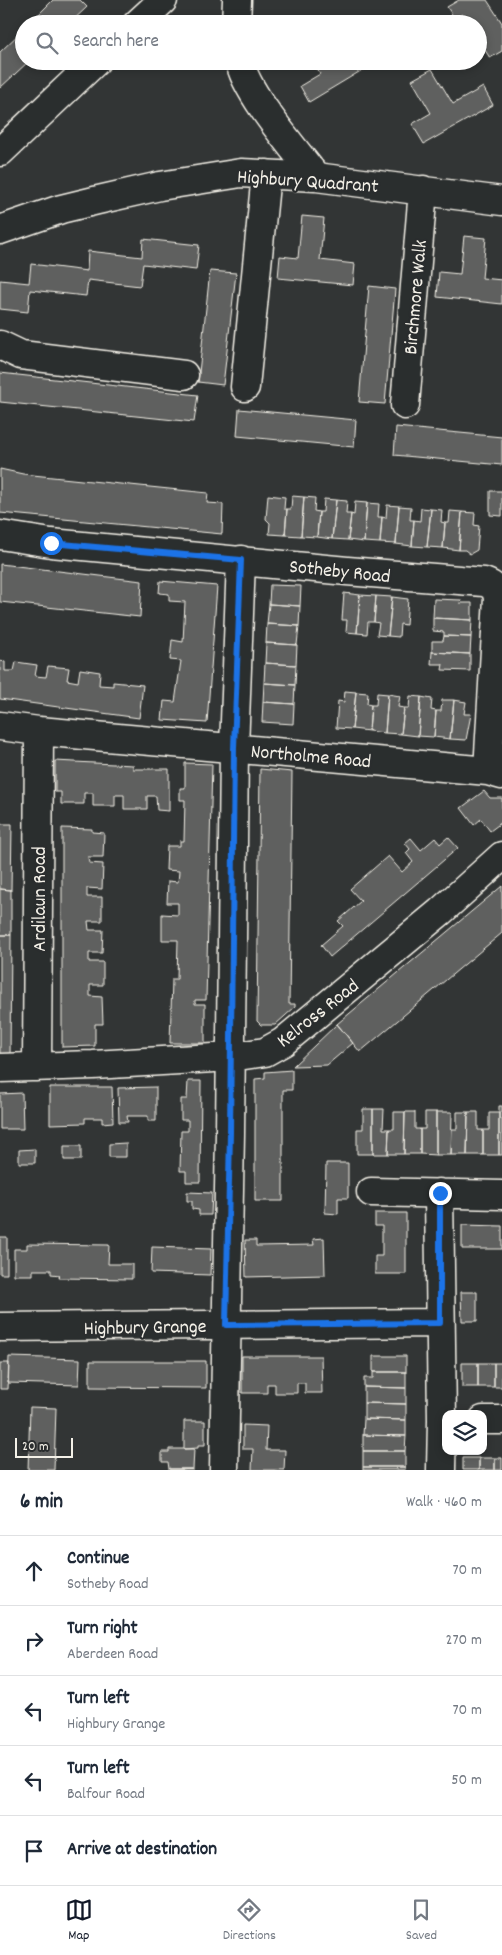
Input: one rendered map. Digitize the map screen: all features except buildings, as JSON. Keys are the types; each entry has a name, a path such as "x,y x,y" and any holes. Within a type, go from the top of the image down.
{"street":[{"path":"146,15 163,0"},
{"path":"236,0 236,15"},
{"path":"0,152 87,70"},
{"path":"242,70 258,99 316,177"},
{"name":"Highbury Quadrant","path":"0,230 61,209 160,186 241,173 316,177 502,201"},
{"path":"245,387 266,174"},
{"name":"Birchmore Walk","path":"405,405 423,190"},
{"path":"0,345 21,355 184,375"},
{"name":"Sotheby Road","path":"0,535 51,543 365,573 484,582 494,586 498,598 495,773"},
{"path":"224,1470 234,748 241,560"},
{"name":"Northolme Road","path":"0,726 495,773"},
{"name":"Ardilaun Road","path":"37,1067 39,731"},
{"name":"Kelross Road","path":"0,1068 231,1057 265,1052 284,1042 440,912 502,856"},
{"path":"371,1192 502,1195"},
{"path":"440,1193 440,1323 444,1410"},
{"name":"Highbury Grange","path":"0,1327 440,1323"},
{"path":"487,1420 502,1420"},
{"path":"441,1470 442,1453"}],"route":[{"path":"51,543 241,560 234,748 226,1325 440,1323 440,1193"}]}
